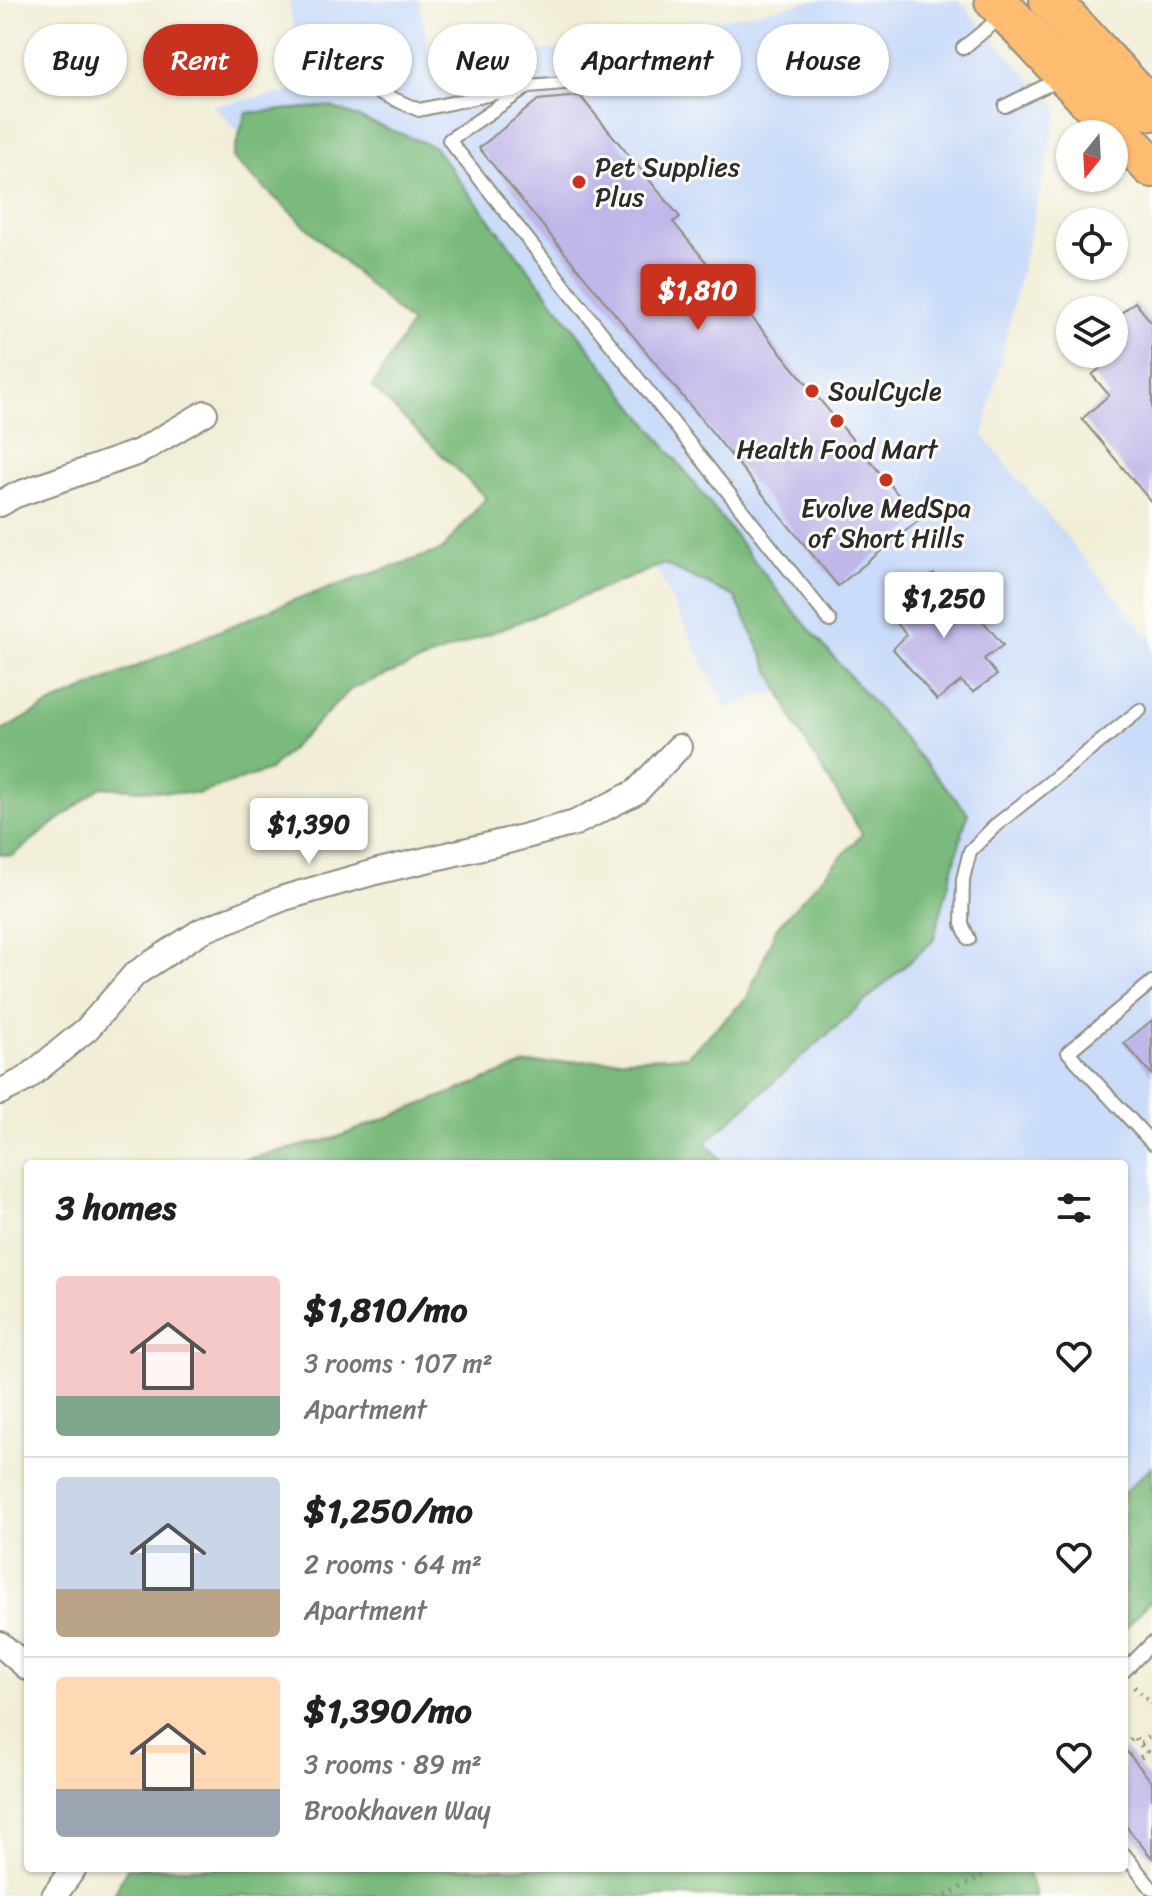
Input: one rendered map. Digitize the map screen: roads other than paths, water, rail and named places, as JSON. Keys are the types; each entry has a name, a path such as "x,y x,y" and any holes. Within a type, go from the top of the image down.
{"main road":[{"path":"1050,0 1152,110"},
{"path":"1001,6 1152,167"}],"street":[{"path":"0,504 13,496 139,452 205,413"},
{"path":"0,1092 26,1079 87,1029 135,974 201,931 284,898 575,823 636,792 679,747"},
{"path":"0,1644 24,1665"},
{"path":"54,1896 71,1872"}],"lane":[{"path":"963,48 1001,6"},
{"path":"1005,106 1067,78"},
{"path":"387,96 419,110 483,96"},
{"path":"514,96 449,140 830,621"},
{"path":"969,939 962,924 963,879 970,851 996,825 1140,710"},
{"path":"1152,982 1068,1052 1152,1143"},
{"path":"1128,1667 1152,1643"},
{"path":"1128,1859 1152,1889"}],"place":[{"name":"Pet Supplies Plus","path":"579,182"},
{"name":"SoulCycle","path":"812,391"},
{"name":"Health Food Mart","path":"837,421"},
{"name":"Evolve MedSpa of Short Hills","path":"886,480"}]}
